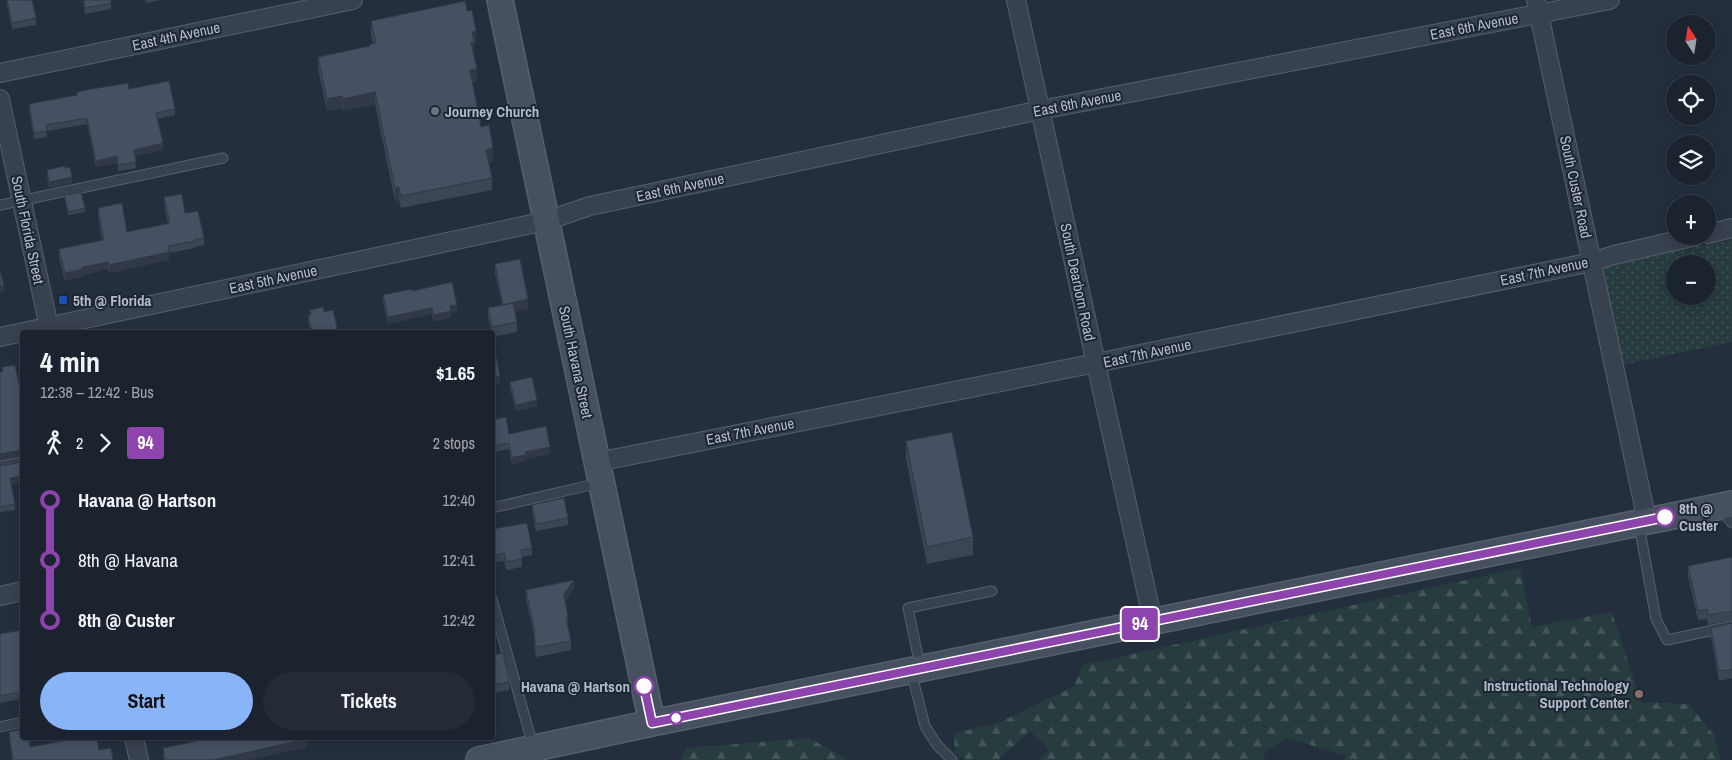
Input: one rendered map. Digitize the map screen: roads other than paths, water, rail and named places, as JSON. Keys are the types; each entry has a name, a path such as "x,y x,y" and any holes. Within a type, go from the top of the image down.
{"street":[{"name":"East 4th Avenue","path":"0,73 353,0"},
{"name":"South Havana Street","path":"500,0 652,723"},
{"name":"South Dearborn Road","path":"1016,0 1153,622"},
{"name":"East 6th Avenue","path":"546,221 590,206 1041,110 1538,7 1610,0"},
{"name":"South Custer Road","path":"1538,7 1592,262 1643,522"},
{"name":"South Florida Street","path":"0,99 50,330"},
{"name":"East 5th Avenue","path":"50,330 546,221"},
{"path":"1716,232 1732,228"},
{"name":"East 7th Avenue","path":"600,472 1096,363 1592,262 1666,243"},
{"name":"East 5th Avenue","path":"0,337 20,334"},
{"path":"479,760 652,723 1643,522 1728,511"},
{"path":"0,596 20,591"},
{"path":"134,740 138,760"}],"lane":[{"path":"0,205 223,158"},
{"path":"0,466 20,462"},
{"path":"495,507 600,472"},
{"path":"1643,522 1656,619 1667,640 1732,626"},
{"path":"952,760 937,745 925,726 908,608 992,591"},
{"path":"495,610 534,748"},
{"path":"0,727 20,722"}],"place":[{"name":"Journey Church","path":"435,111"},
{"name":"5th @ Florida","path":"63,300"},
{"name":"8th @ Custer","path":"1665,517"},
{"name":"Havana @ Hartson","path":"644,686"},
{"name":"Instructional Technology Support Center","path":"1639,694"}]}
